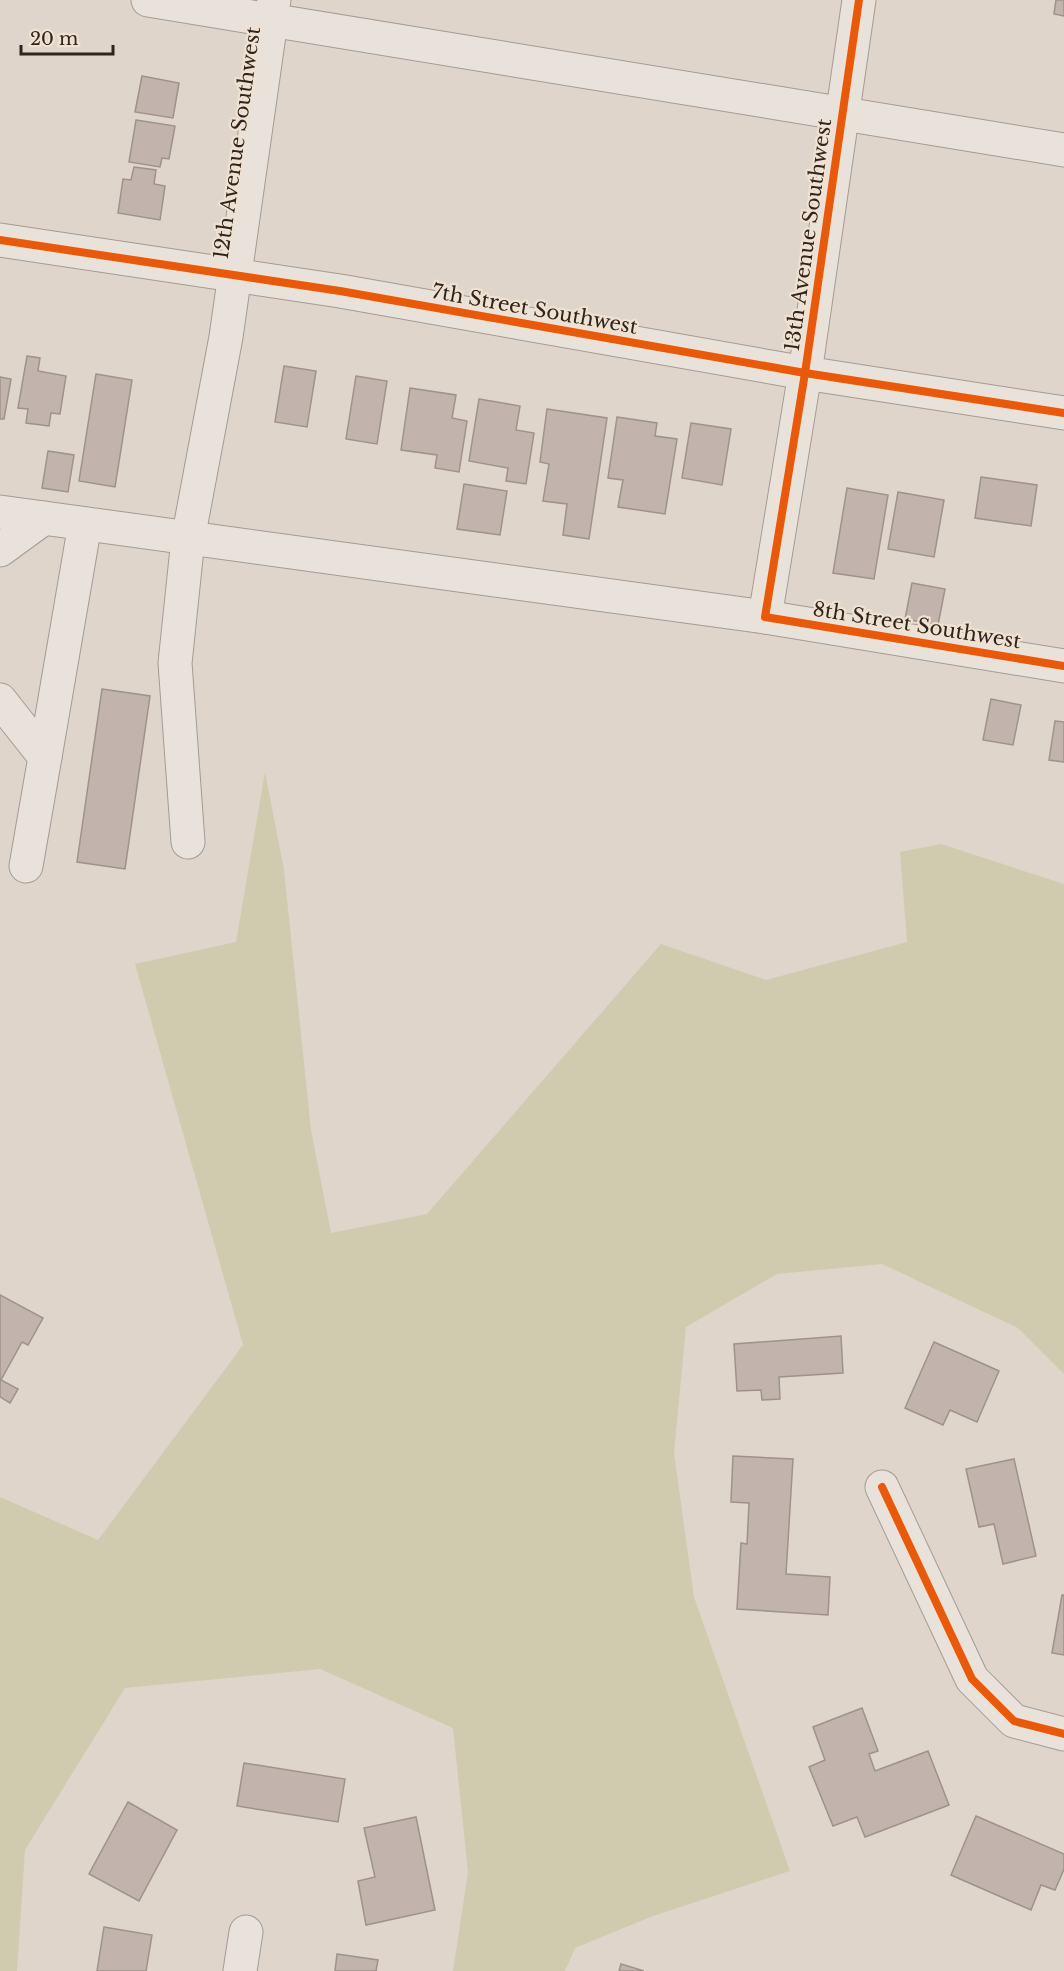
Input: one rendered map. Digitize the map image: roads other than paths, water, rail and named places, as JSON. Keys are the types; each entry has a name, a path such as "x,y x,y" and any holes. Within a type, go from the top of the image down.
{"street":[{"path":"148,0 273,10 843,114 1064,150"},
{"name":"13th Avenue Southwest","path":"765,617 805,373 860,0"},
{"name":"12th Avenue Southwest","path":"188,842 175,663 188,539 226,337 273,10"},
{"name":"7th Street Southwest","path":"0,240 235,275 805,373 1064,413"},
{"name":"8th Street Southwest","path":"0,512 765,617 1064,666"},
{"path":"0,550 44,518"},
{"path":"26,866 85,524"},
{"path":"0,700 45,757"},
{"path":"882,1487 972,1679 1014,1721 1064,1734"},
{"path":"240,1971 246,1932"}]}
